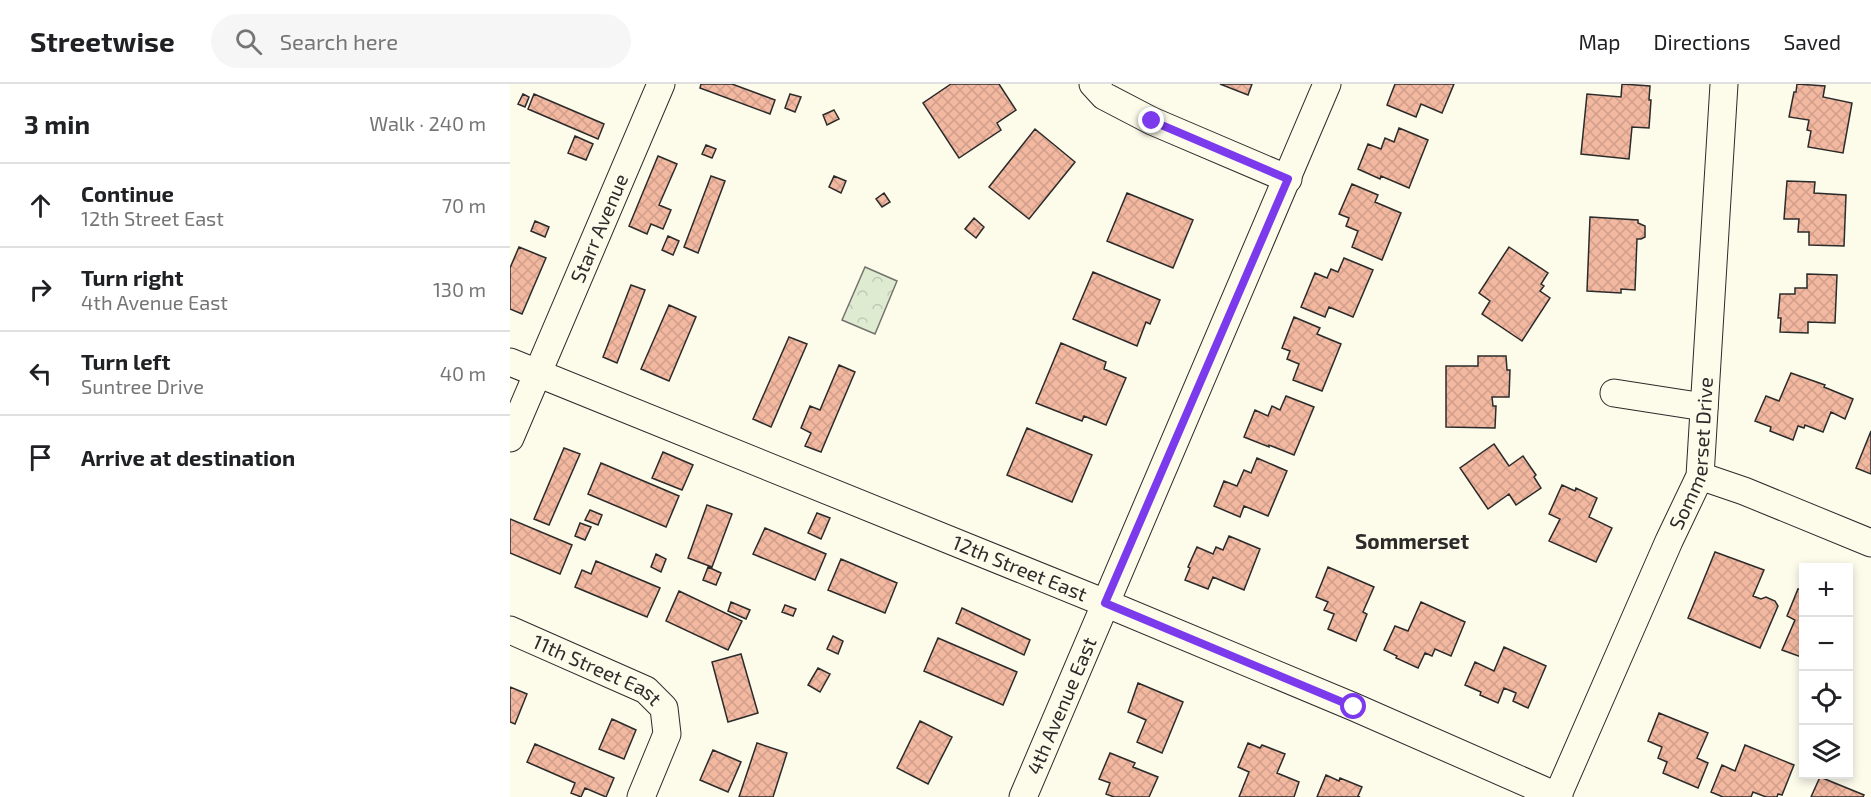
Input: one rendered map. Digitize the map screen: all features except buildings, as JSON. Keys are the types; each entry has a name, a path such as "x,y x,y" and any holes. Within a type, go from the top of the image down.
{"street":[{"name":"Starr Avenue","path":"510,438 661,84"},
{"path":"1093,84 1104,96 1152,121 1288,179"},
{"name":"4th Avenue East","path":"1023,797 1327,84"},
{"name":"Sommerset Drive","path":"1558,797 1669,541 1700,476 1724,84"},
{"name":"12th Street East","path":"510,362 1105,603 1354,707 1558,797"},
{"path":"1614,393 1704,407"},
{"path":"1700,476 1744,491 1871,543"},
{"name":"11th Street East","path":"510,630 646,690 664,708 667,735 641,797"}],"green space":[{"path":"865,267 897,281 875,334 842,320"}],"district":[{"name":"Sommerset","path":"1412,542"}],"route":[{"path":"1152,121 1288,179 1105,603 1354,707"}]}
